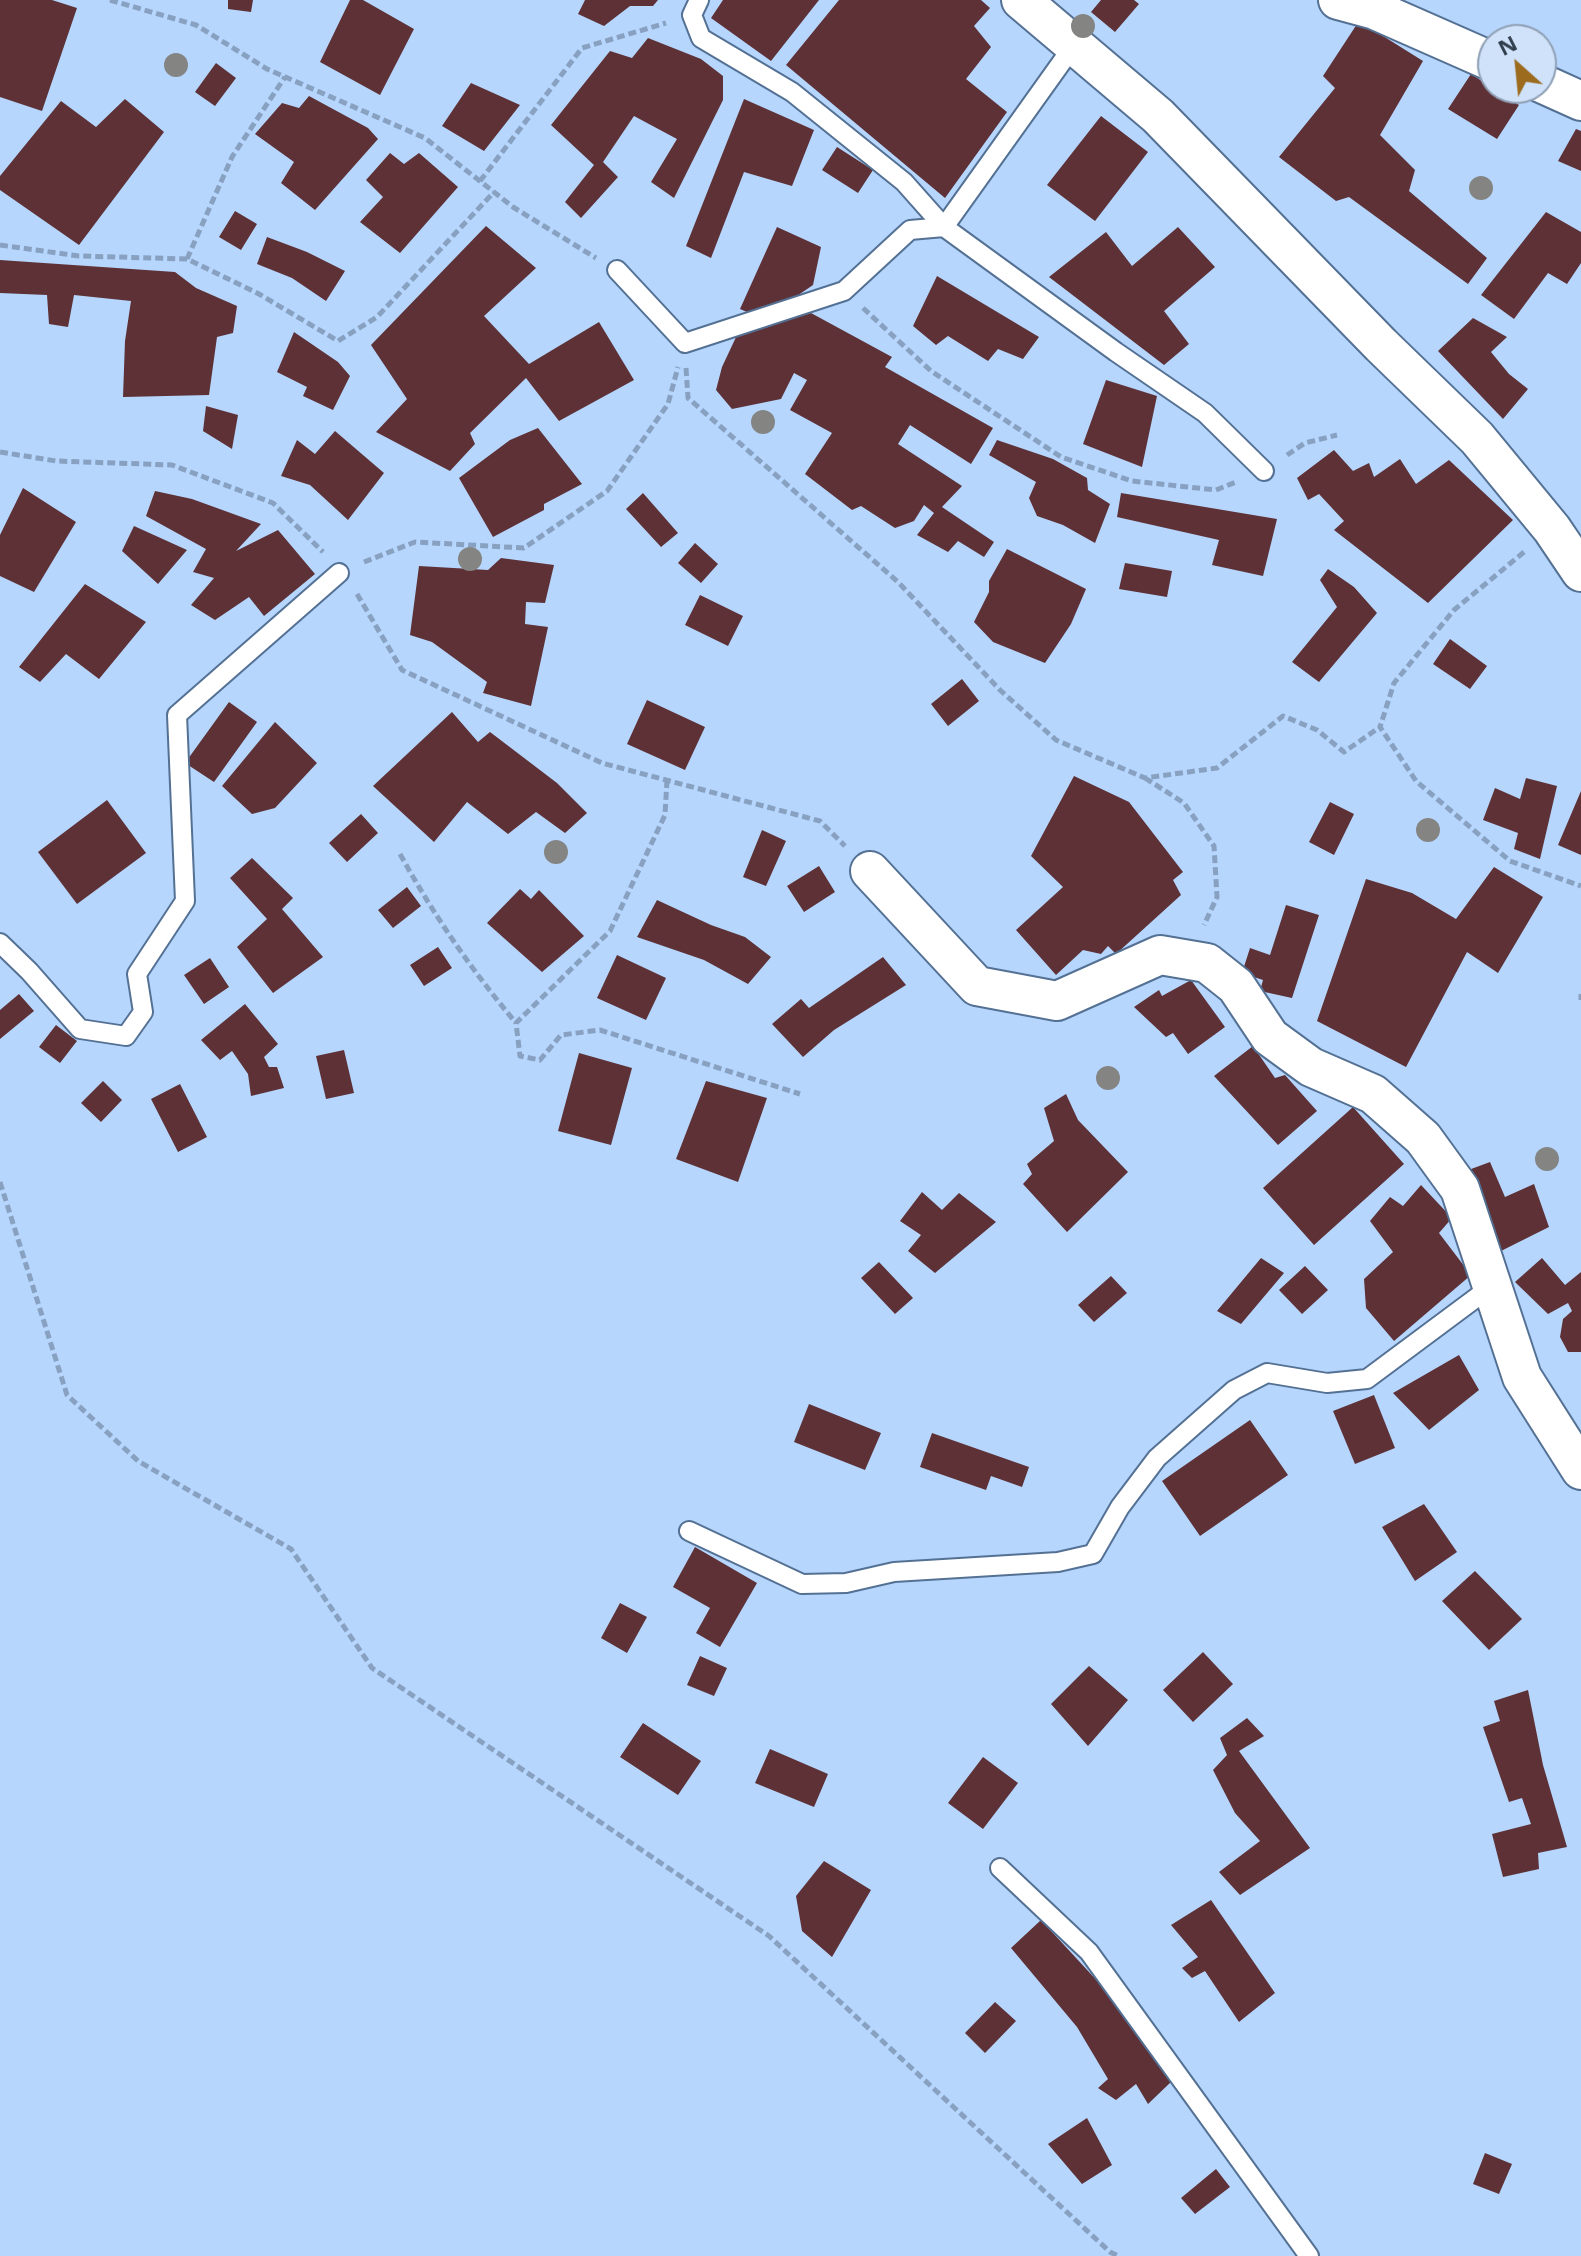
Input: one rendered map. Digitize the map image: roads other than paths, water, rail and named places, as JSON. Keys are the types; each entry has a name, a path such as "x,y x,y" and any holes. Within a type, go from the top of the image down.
{"street":[{"path":"1021,0 1158,116 1381,345 1477,438 1552,529 1581,572"},
{"path":"1338,0 1375,10 1477,55"},
{"path":"1557,90 1581,101"},
{"path":"870,871 977,986 1057,1001 1160,955 1207,963 1236,986 1270,1037 1311,1067 1373,1094 1423,1138 1460,1189 1522,1377 1581,1470"}],"lane":[{"path":"696,7 701,38 792,92 904,182 944,227 1205,413 1264,471"},
{"path":"617,270 685,343 844,291 910,230 944,227 1074,45"},
{"path":"0,943 80,1029 126,1036 143,1012 137,974 185,901 177,715 339,573"},
{"path":"689,1531 802,1584 846,1583 894,1572 1058,1562 1093,1554 1120,1507 1157,1458 1234,1390 1267,1373 1327,1383 1367,1379 1492,1286"},
{"path":"1000,1868 1089,1952 1309,2256"}]}
